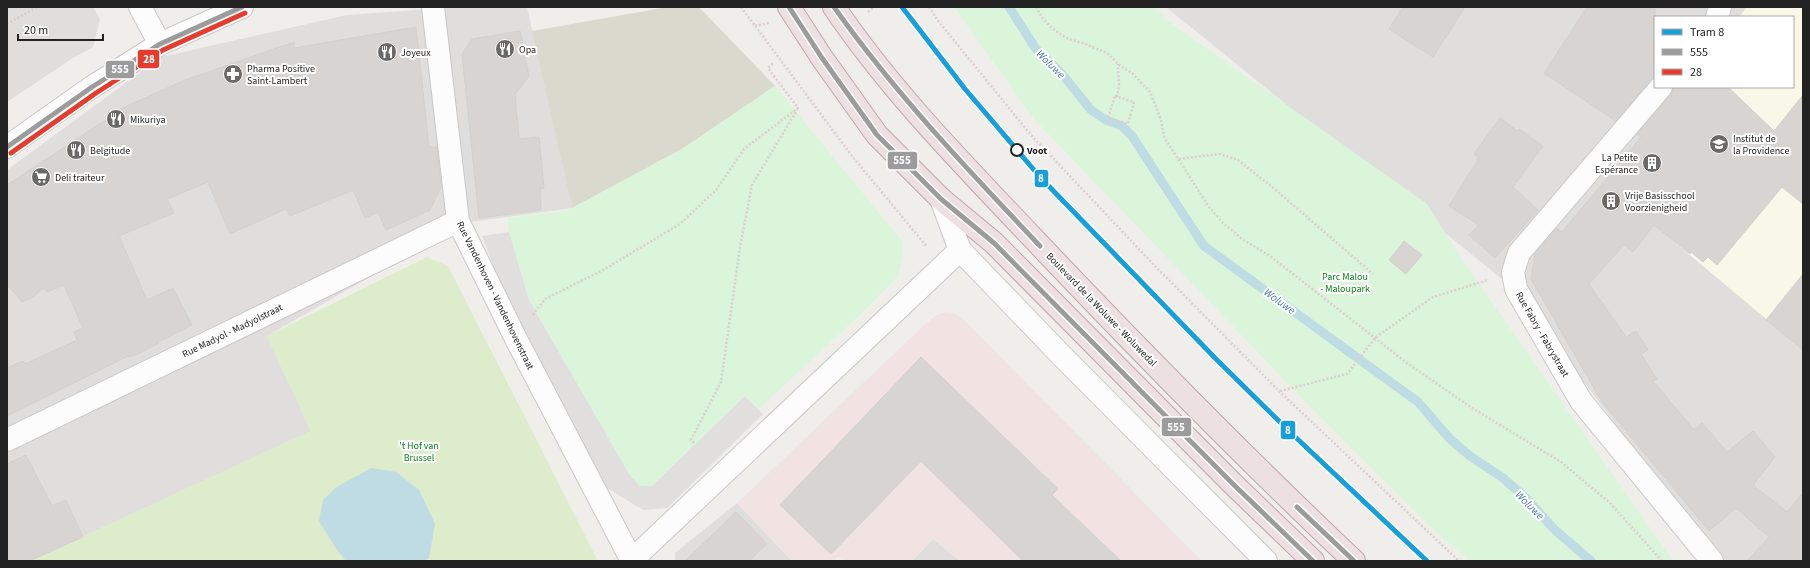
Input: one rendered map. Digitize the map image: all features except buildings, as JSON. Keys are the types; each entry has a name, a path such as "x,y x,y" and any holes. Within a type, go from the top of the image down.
{"highway":[{"path":"789,7 822,58 877,135 941,199 994,243 1233,484 1313,561"},
{"name":"Boulevard de la Woluwe - Woluwedal","path":"834,7 848,28 921,118 984,186 1138,347 1280,491 1354,561"}],"street":[{"path":"140,7 160,44"},
{"path":"7,147 92,87 212,13 242,7"},
{"name":"Rue Vandenhoven - Vandenhovenstraat","path":"433,7 458,221 515,337 632,560"},
{"name":"Rue Fabry - Fabrystraat","path":"1660,88 1518,253 1513,272 1516,289 1582,401 1712,561"},
{"path":"941,199 960,250 1067,362 1266,561"},
{"name":"Rue Madyol - Madyolstraat","path":"7,440 458,221"},
{"path":"632,560 960,250"}],"path":[{"path":"7,24 37,7"},
{"path":"929,7 939,22 1031,136 1154,265 1279,391 1459,561"},
{"path":"1036,7 1043,19 1066,38 1107,53 1150,92 1161,120 1164,137 1180,159 1209,207 1223,223 1242,239 1270,256 1407,363 1469,406 1561,462 1610,503 1662,561"},
{"path":"755,26 773,22"},
{"path":"774,62 768,68 798,108"},
{"path":"1117,97 1134,102 1128,124 1108,118 1115,96 1117,97 1119,85 1118,64"},
{"path":"515,337 546,299 603,270 680,224 716,190 744,149 798,108"},
{"path":"694,443 691,440 722,382 740,247 752,185 798,108"},
{"path":"1180,159 1220,154 1238,160 1271,186 1373,274"},
{"path":"1279,391 1347,374 1376,338 1433,297 1513,272"}],"shaded area":[{"path":"7,7 93,7 100,19 93,47 73,58 7,102"},
{"path":"457,7 527,7 572,208 464,223 267,336 311,431 30,561 9,561 7,559 7,170 161,57 347,15"},
{"path":"668,7 699,7 775,86 682,149 572,208 532,31"},
{"path":"1166,7 1803,7 1803,561 1716,561 1518,292"},
{"name":"Institut de la Providence","path":"1747,7 1803,7 1803,350 1603,182 1682,88 1794,88 1794,16 1740,16"},
{"path":"509,232 529,300 629,474 640,486 652,486 745,396 763,414 667,508 643,510 607,488 510,309 482,236"},
{"path":"945,312 954,313 964,320 1202,561 960,561 933,539 912,561 844,561 838,557 834,561 792,561 737,503 921,328 935,316"},
{"path":"737,503 792,561 675,561 675,553"},
{"path":"933,539 960,561 912,561"}],"green space":[{"name":"Parc Malou - Maloupark","path":"954,7 1154,7 1168,21 1427,204 1461,258 1673,561 1469,561 1428,524 1317,414 1034,119"},
{"path":"775,86 902,241 903,254 898,276 865,310 759,409 745,396 652,486 640,486 629,474 529,299 509,232 507,218 567,211 682,149"},
{"name":"'t Hof van Brussel","path":"427,257 448,266 598,561 30,561 311,431 267,336"}],"water":[{"path":"371,468 396,472 419,490 435,524 429,558 423,561 346,561 335,547 319,521 323,500 335,488"}],"waterway":[{"name":"Woluwe","path":"1009,7 1036,49 1062,74 1091,110 1106,120 1122,126 1132,136 1204,246 1418,402 1450,439 1470,456 1503,478 1526,498 1555,530 1591,561"}],"tram line":[{"name":"8","path":"902,7 965,89 1040,177 1215,358 1290,432 1427,561"}],"transit line":[{"name":"555","path":"7,147 92,87 160,44 242,7"},
{"name":"555","path":"789,7 822,58 877,135 941,199 994,243 1233,484 1313,561"},
{"name":"555","path":"834,7 857,39 932,130 1040,246"},
{"name":"28","path":"11,153 96,93 163,50 245,13"},
{"name":"555","path":"1297,507 1354,561"}],"place":[{"name":"Opa","path":"505,49"},
{"name":"Joyeux","path":"387,52"},
{"name":"Pharma Positive Saint-Lambert","path":"233,74"},
{"name":"Mikuriya","path":"116,119"},
{"name":"Institut de la Providence","path":"1719,144"},
{"name":"Belgitude","path":"76,150"},
{"name":"Voot","path":"1017,150"},
{"name":"La Petite Espérance","path":"1652,163"},
{"name":"Deli traiteur","path":"41,177"},
{"name":"Vrije Basisschool Voorzienigheid","path":"1611,201"}]}
